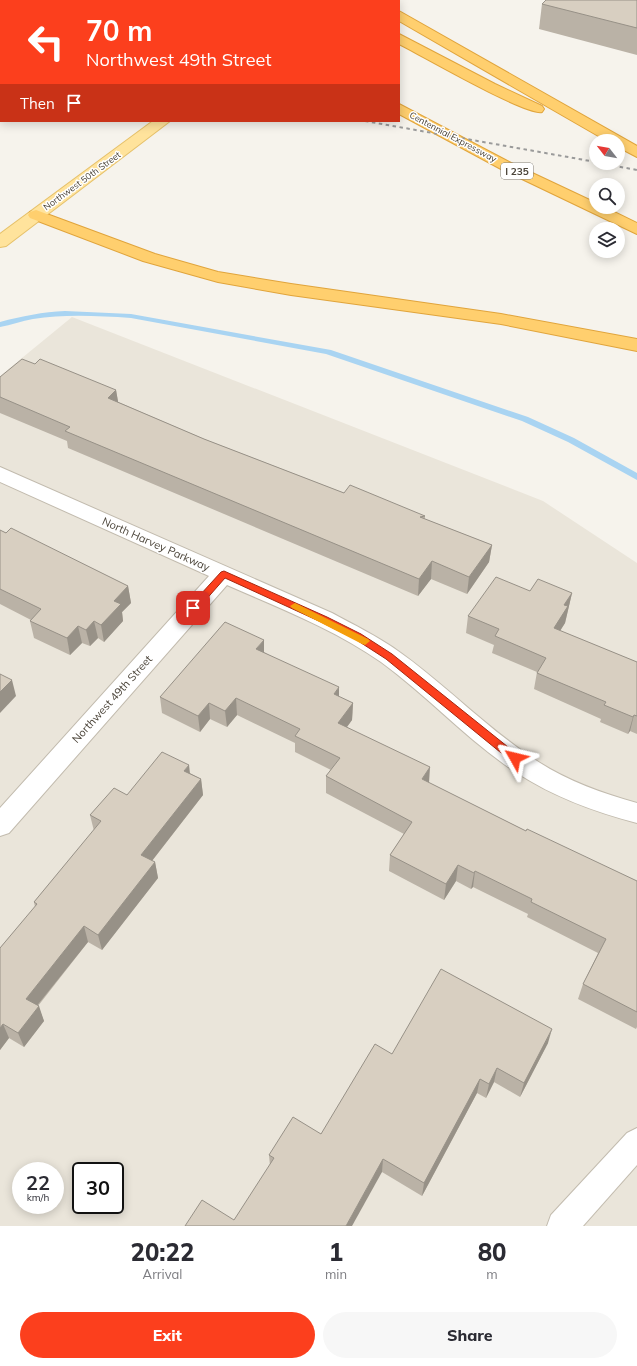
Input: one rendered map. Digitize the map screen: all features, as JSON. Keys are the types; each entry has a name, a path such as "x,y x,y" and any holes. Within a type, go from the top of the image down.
{"highway":[{"path":"400,15 606,134"},
{"path":"400,39 490,87 593,134"},
{"name":"Centennial Expressway","path":"400,109 506,166 637,229"},
{"path":"625,145 637,153"},
{"path":"625,149 637,153"},
{"path":"36,216 156,259 216,276 271,287 506,319 587,333 637,345"}],"main road":[{"name":"Northwest 50th Street","path":"0,242 162,122"}],"street":[{"name":"North Harvey Parkway","path":"0,474 324,619 383,652 526,766 562,787 594,800 637,813"},
{"name":"Northwest 49th Street","path":"0,825 224,574"},
{"path":"562,1226 637,1143"}],"shaded area":[{"path":"72,317 543,501 637,563 637,1226 0,1226 0,376"}],"building":[{"path":"546,0 637,0 637,28 542,4"},
{"path":"22,359 35,364 40,359 116,390 108,398 204,439 344,493 350,485 425,516 420,517 492,545 469,577 432,561 419,579 65,431 70,427 0,397 0,377"},
{"path":"11,528 128,586 114,601 121,604 101,625 94,621 86,630 78,626 67,638 30,621 41,609 0,589 0,530 6,533"},
{"path":"496,577 530,591 538,579 572,593 564,605 568,606 554,628 637,662 637,716 634,715 633,717 604,705 606,702 537,673 546,658 495,636 499,629 468,616"},
{"path":"225,622 264,640 256,649 339,687 334,694 353,703 338,723 430,767 422,779 526,831 527,829 637,881 637,1012 583,984 606,939 531,902 532,899 475,871 474,873 458,865 446,884 390,855 412,822 326,776 340,758 295,736 300,729 236,698 225,711 209,703 198,716 160,697"},
{"path":"0,674 12,680 0,692"},
{"path":"162,752 189,765 184,771 201,779 141,855 155,862 98,935 84,926 26,999 39,1006 18,1033 3,1024 0,1028 0,948 37,904 34,902 101,821 90,815 114,788 127,795"},
{"path":"441,969 552,1029 524,1083 497,1068 489,1084 480,1079 424,1183 383,1159 346,1226 185,1226 202,1200 234,1220 274,1158 269,1155 293,1117 321,1134 375,1044 392,1054"}],"waterway":[{"path":"0,325 32,317 65,313 131,316 328,352 525,419 571,440 637,477"}],"railway":[{"path":"371,122 589,161"},
{"path":"625,168 637,170"}],"slow traffic":[{"path":"295,606 324,619 365,641"}],"route":[{"path":"193,608 224,574 324,619 389,656 515,758"}]}
